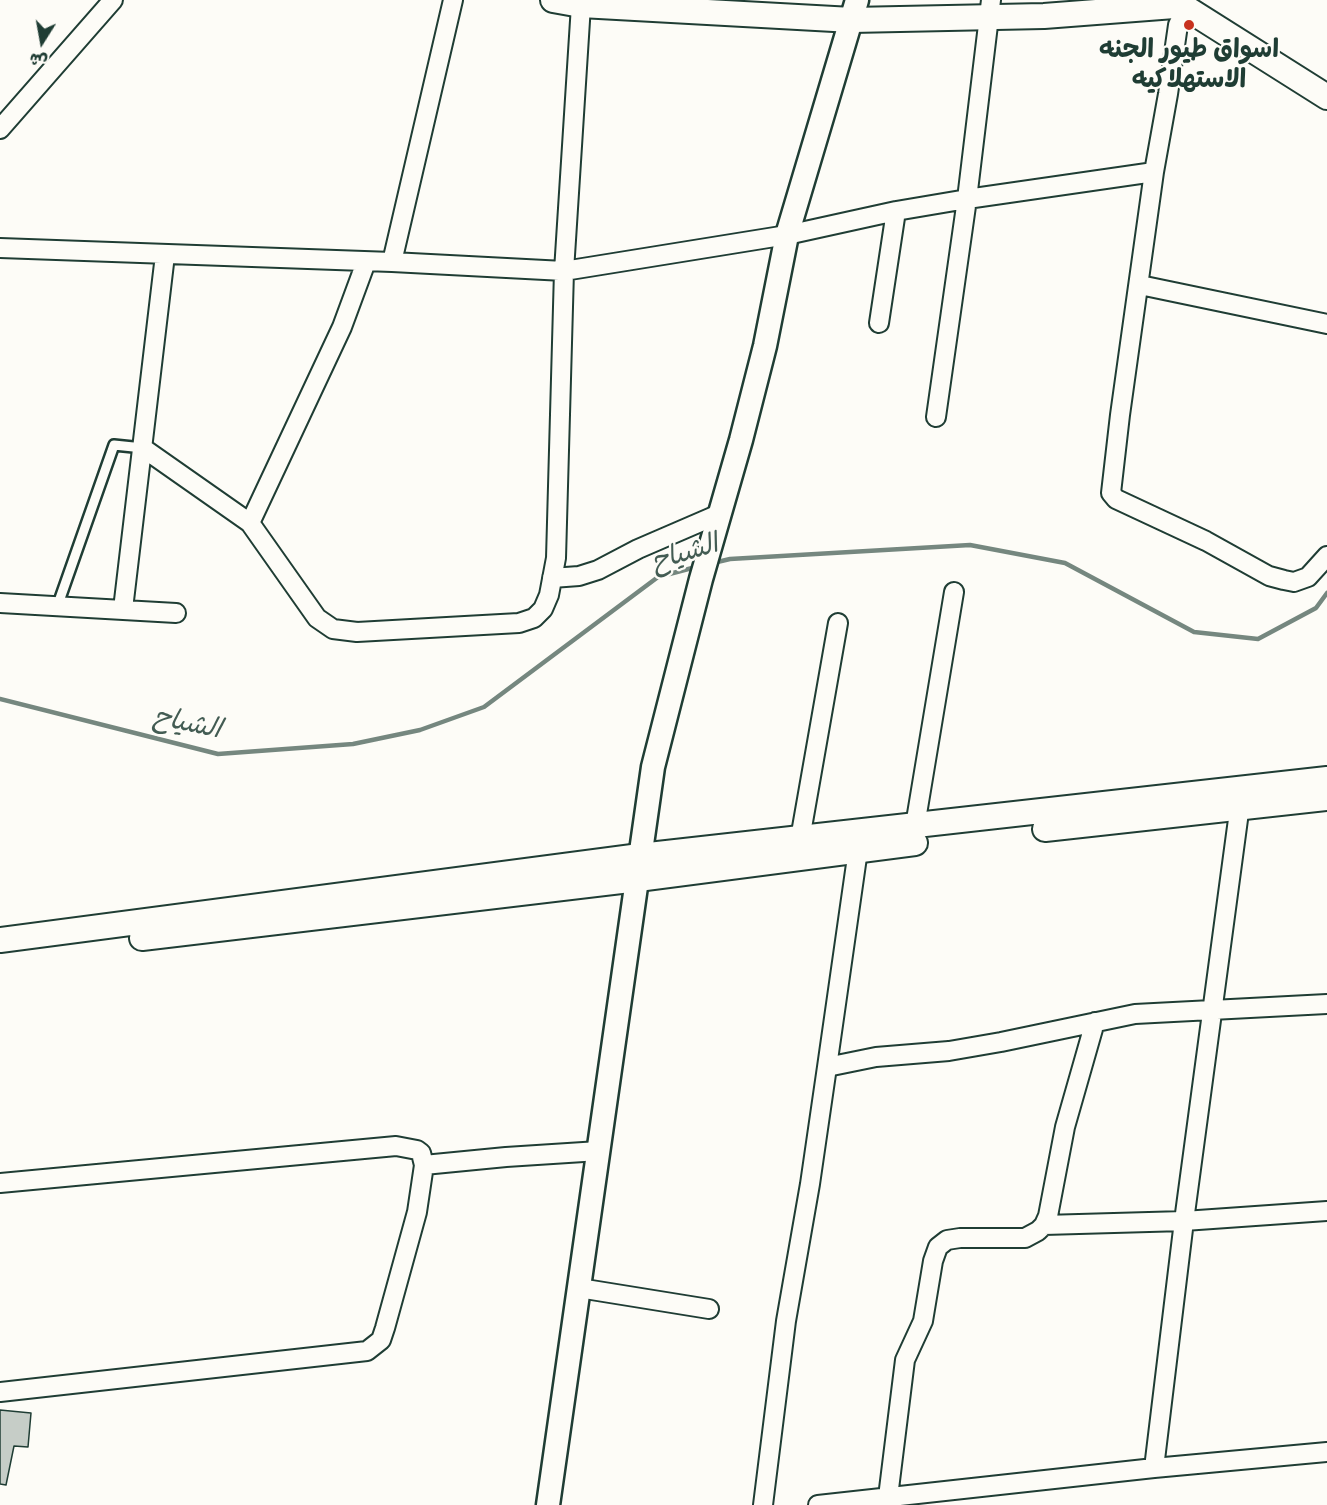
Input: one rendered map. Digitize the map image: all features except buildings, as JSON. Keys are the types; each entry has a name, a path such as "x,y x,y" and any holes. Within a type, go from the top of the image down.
{"main road":[{"path":"553,0 582,3 854,10 989,9 1044,16 1180,8 1327,97"},
{"path":"0,940 639,868 858,850 1241,798 1327,779"},
{"path":"0,955 639,868 800,839 915,826 1241,798 1327,798"}],"street":[{"path":"2,124 113,0"},
{"path":"392,262 453,0"},
{"path":"143,448 250,524 317,618 333,629 357,632 519,623 534,618 543,609 549,595 556,558 564,271 582,3"},
{"path":"1180,8 1154,172 1120,415 1112,493 1116,499 1206,541 1269,576 1294,582 1308,577 1327,556"},
{"path":"936,417 967,199 989,9"},
{"path":"548,1505 653,767 701,579 741,441 765,346 788,235 854,10"},
{"path":"0,248 392,262 564,271 788,235 896,211 967,199 1154,172"},
{"path":"879,322 896,211"},
{"path":"123,609 165,255"},
{"path":"250,524 342,327 366,262"},
{"path":"1140,285 1327,324"},
{"path":"552,578 579,576 598,570 638,549 719,514"},
{"path":"915,826 954,592"},
{"path":"0,603 176,613"},
{"path":"800,839 838,623"},
{"path":"1154,1468 1184,1221 1241,798"},
{"path":"763,1505 786,1321 810,1184 858,850"},
{"path":"827,1067 876,1057 949,1051 1135,1014 1327,1004"},
{"path":"888,1497 905,1360 922,1321 933,1261 938,1247 947,1240 960,1238 1025,1238 1044,1225 1048,1216 1065,1127 1095,1022"},
{"path":"0,1183 396,1146 417,1150 421,1153 424,1165 417,1212 385,1328 381,1340 367,1351 0,1392"},
{"path":"424,1165 599,1151"},
{"path":"1044,1225 1184,1221 1327,1211"},
{"path":"579,1288 709,1309"},
{"path":"818,1505 1154,1468 1327,1452"}],"lane":[{"path":"57,608 114,445 143,448"}],"waterway":[{"name":"الشياح","path":"713,563 730,559 970,545 1065,563 1194,632 1258,639 1316,608 1327,593"},
{"name":"الشياح","path":"0,699 218,754 353,744 420,730 484,707 658,577 696,567"}],"place":[{"name":"اسواق طيور الجنه الاستهلاكيه","path":"1189,25"}]}
